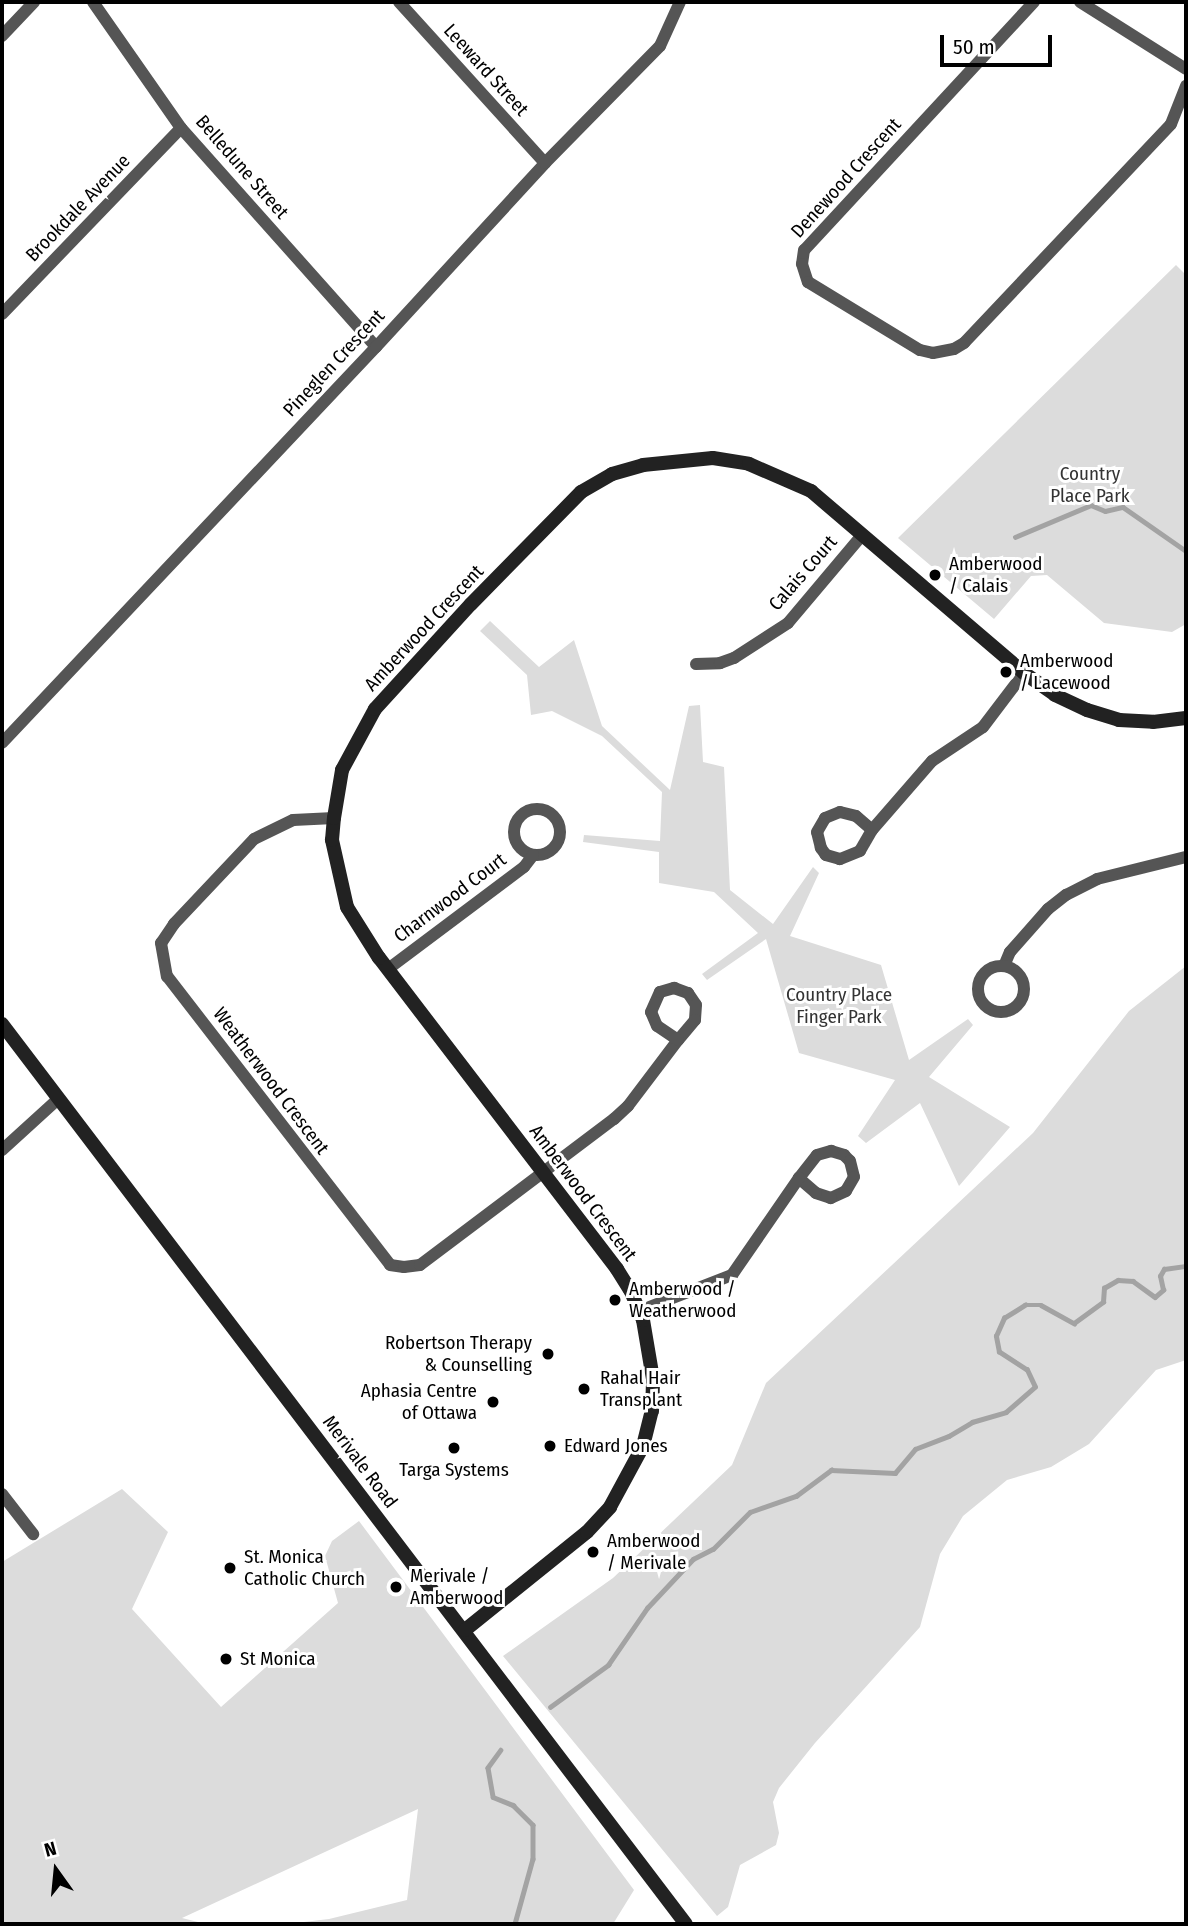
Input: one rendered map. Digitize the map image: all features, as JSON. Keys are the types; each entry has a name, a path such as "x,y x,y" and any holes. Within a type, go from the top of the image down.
{"street":[{"path":"2,36 34,2"},
{"name":"Belledune Street","path":"93,2 181,128 376,347"},
{"name":"Leeward Street","path":"399,2 545,163"},
{"name":"Pineglen Crescent","path":"2,743 376,347 545,163 660,46 680,2"},
{"name":"Denewood Crescent","path":"1034,2 804,250 802,264 808,282 920,350 933,353 954,349 964,343 1171,124 1186,86"},
{"path":"1081,2 1186,69"},
{"name":"Brookdale Avenue","path":"2,314 181,128"},
{"name":"Amberwood Crescent","path":"465,1630 590,1528 610,1507 643,1446 652,1411 653,1379 639,1311 617,1269 388,969 348,907 332,839 334,818 342,770 375,709 562,509 582,492 612,474 677,459 713,458 749,464 811,491 1024,673 1055,695 1087,710 1119,720 1153,722 1186,718"},
{"name":"Calais Court","path":"696,664 719,663 734,658 788,623 862,535"},
{"path":"872,831 856,816 840,811 825,818 820,825 818,841 827,855 848,859 860,851 872,831 932,761 983,727 1024,673"},
{"name":"Weatherwood Crescent","path":"334,818 293,820 254,839 174,924 161,943 167,976 390,1265 420,1265 544,1171"},
{"name":"Charnwood Court","path":"388,969 524,867 533,855"},
{"path":"1004,966 1010,952 1048,908 1066,895 1097,879 1186,857"},
{"name":"Merivale Road","path":"2,1024 686,1924"},
{"path":"544,1171 628,1106 678,1040"},
{"path":"2,1150 58,1099"},
{"path":"639,1311 733,1275 811,1160 824,1152 844,1156 853,1169 853,1177 846,1191 831,1198 816,1193 799,1178"},
{"path":"2,1494 33,1534"}],"green space":[{"name":"Country Place Park","path":"1176,265 1186,275 1186,624 1172,632 1104,623 1047,575 1031,576 994,619 898,538"},
{"name":"Country Place Finger Park","path":"490,621 539,667 574,640 602,726 670,790 689,706 700,705 703,762 724,767 730,890 773,924 813,867 819,873 790,936 881,965 909,1060 968,1019 973,1025 929,1077 1010,1127 959,1186 920,1103 866,1143 858,1136 895,1080 799,1053 766,939 707,980 702,974 758,933 714,892 659,883 659,852 583,842 584,835 660,841 662,792 602,736 552,711 531,715 527,675 480,631"},
{"path":"1186,966 1186,1360 1156,1370 1089,1444 1051,1467 1007,1480 963,1516 940,1554 920,1627 815,1743 779,1788 773,1802 779,1833 776,1845 740,1865 728,1907 717,1916 503,1656 613,1578 732,1465 766,1383 1033,1133 1129,1011"},
{"path":"122,1489 168,1532 132,1609 221,1707 338,1603 325,1556 332,1541 359,1521 634,1890 613,1924 287,1924 329,1919 407,1900 418,1809 182,1918 206,1924 2,1924 2,1562"}],"waterway":[{"path":"1015,537 1091,505 1105,511 1123,507 1186,551"},
{"path":"550,1707 608,1665 647,1608 693,1559 713,1549 750,1512 796,1496 831,1470 895,1473 915,1449 949,1436 972,1422 1006,1412 1035,1387 1027,1370 999,1352 996,1336 1004,1318 1025,1305 1041,1305 1074,1323 1103,1302 1104,1288 1118,1280 1133,1281 1155,1297 1163,1290 1160,1276 1164,1269 1186,1266"},
{"path":"501,1750 488,1768 493,1797 513,1805 533,1825 533,1859 515,1924"}],"place":[{"name":"Amberwood / Calais","path":"935,575"},
{"name":"Amberwood / Lacewood","path":"1006,672"},
{"name":"Amberwood / Weatherwood","path":"615,1300"},
{"name":"Robertson Therapy & Counselling","path":"548,1354"},
{"name":"Rahal Hair Transplant","path":"584,1389"},
{"name":"Aphasia Centre of Ottawa","path":"493,1402"},
{"name":"Edward Jones","path":"550,1446"},
{"name":"Targa Systems","path":"454,1448"},
{"name":"Amberwood / Merivale","path":"593,1552"},
{"name":"St. Monica Catholic Church","path":"230,1568"},
{"name":"Merivale / Amberwood","path":"396,1587"},
{"name":"St Monica","path":"226,1659"}]}
